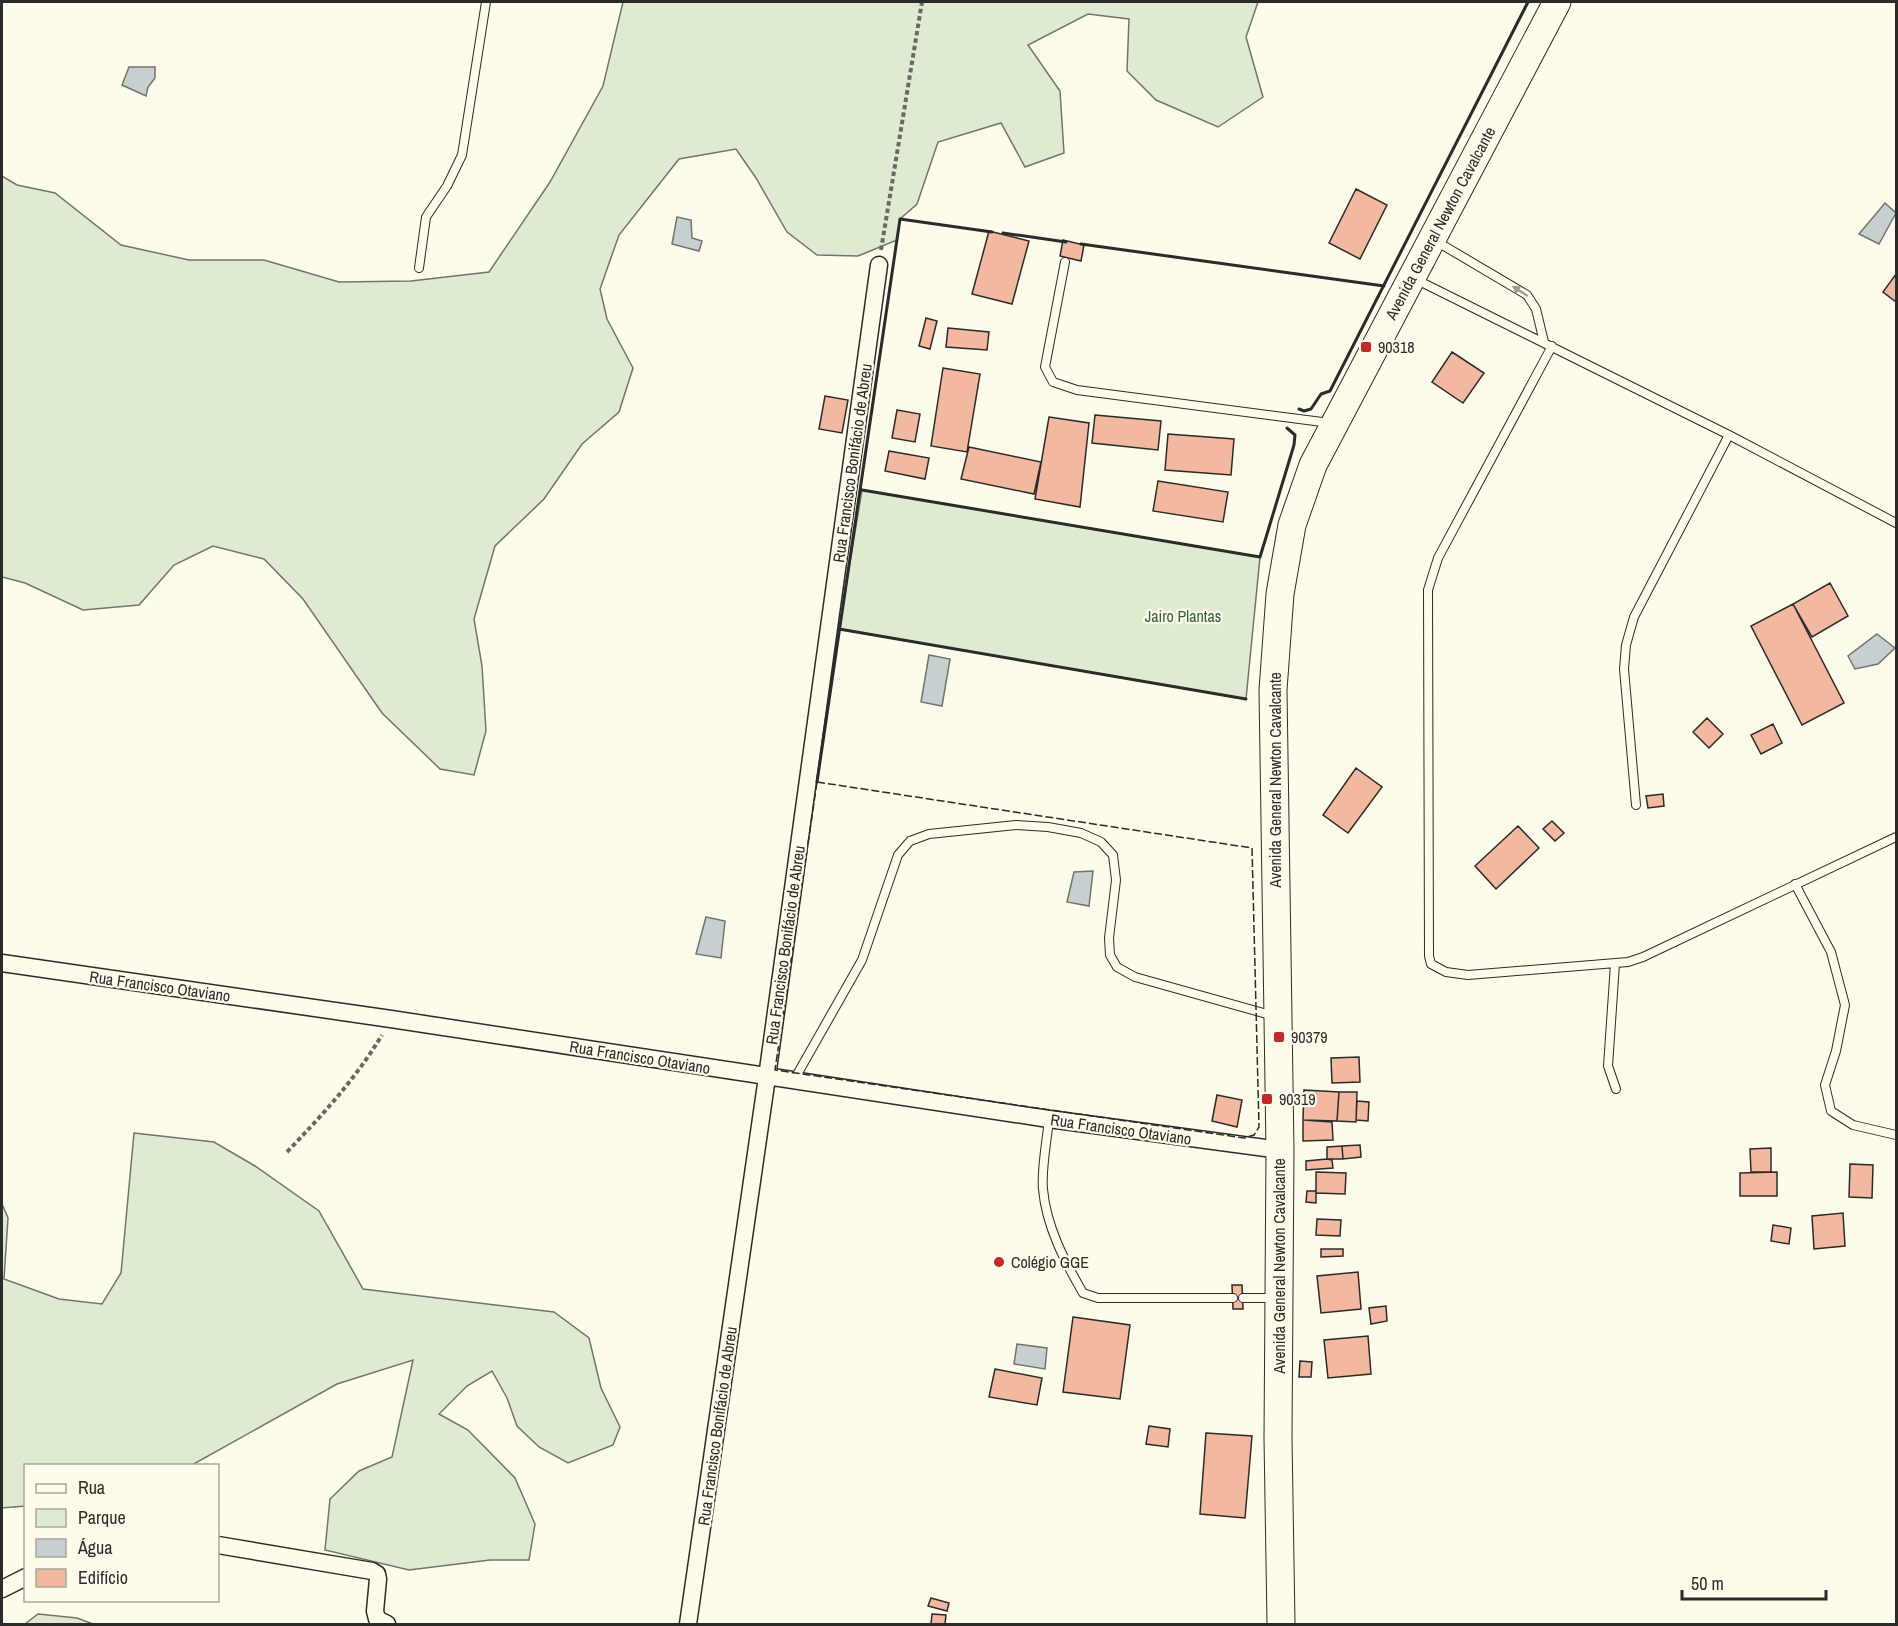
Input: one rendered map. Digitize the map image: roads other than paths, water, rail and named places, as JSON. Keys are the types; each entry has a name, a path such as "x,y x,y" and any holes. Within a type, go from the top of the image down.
{"main road":[{"name":"Avenida General Newton Cavalcante","path":"1281,1624 1278,1438 1280,1150 1273,690 1280,594 1292,525 1313,465 1410,277 1557,2"}],"street":[{"name":"Rua Francisco Bonifácio de Abreu","path":"688,1624 767,1077 879,265"},
{"name":"Rua Francisco Otaviano","path":"2,963 391,1019 1049,1119 1280,1150"},
{"path":"219,1545 372,1571 377,1574 378,1579 375,1611 377,1619 387,1624"},
{"path":"2,1589 24,1578"}],"lane":[{"path":"419,268 426,218 452,178 462,155 486,2"},
{"path":"1432,239 1527,295 1536,309 1548,344 1438,558 1428,590 1429,956 1431,964 1446,972 1468,975 1628,962 1896,837"},
{"path":"1065,262 1045,367 1053,382 1077,390 1334,424"},
{"path":"1410,277 1729,435 1896,523"},
{"path":"1636,805 1624,669 1626,645 1634,617 1729,435"},
{"path":"795,1080 862,960 898,855 910,841 929,834 968,828 1016,825 1048,827 1082,833 1101,842 1113,855 1116,880 1109,938 1110,955 1117,968 1135,978 1278,1016"},
{"path":"1795,884 1831,952 1845,1005 1836,1051 1825,1085 1831,1111 1853,1125 1896,1135"},
{"path":"1615,964 1608,1066 1616,1089"},
{"path":"1049,1119 1042,1187 1047,1214 1058,1244 1083,1293 1098,1298 1233,1298"},
{"path":"1242,1298 1278,1298"}],"water":[{"path":"129,67 155,67 155,78 148,87 146,96 122,85"},
{"path":"1885,203 1896,213 1879,244 1859,234"},
{"path":"677,217 691,220 692,238 702,241 699,251 672,244"},
{"path":"1877,634 1895,648 1878,664 1855,669 1848,656"},
{"path":"929,655 950,659 942,706 921,702"},
{"path":"1093,871 1089,906 1067,902 1074,872"},
{"path":"706,917 725,921 721,958 696,954"},
{"path":"1017,1344 1047,1348 1045,1369 1014,1364"}],"place":[{"name":"90318","path":"1366,347"},
{"name":"90379","path":"1279,1037"},
{"name":"90319","path":"1267,1099"},
{"name":"Colégio GGE","path":"999,1262"}],"park label":[{"name":"Jairo Plantas","path":"1183,616"}]}
